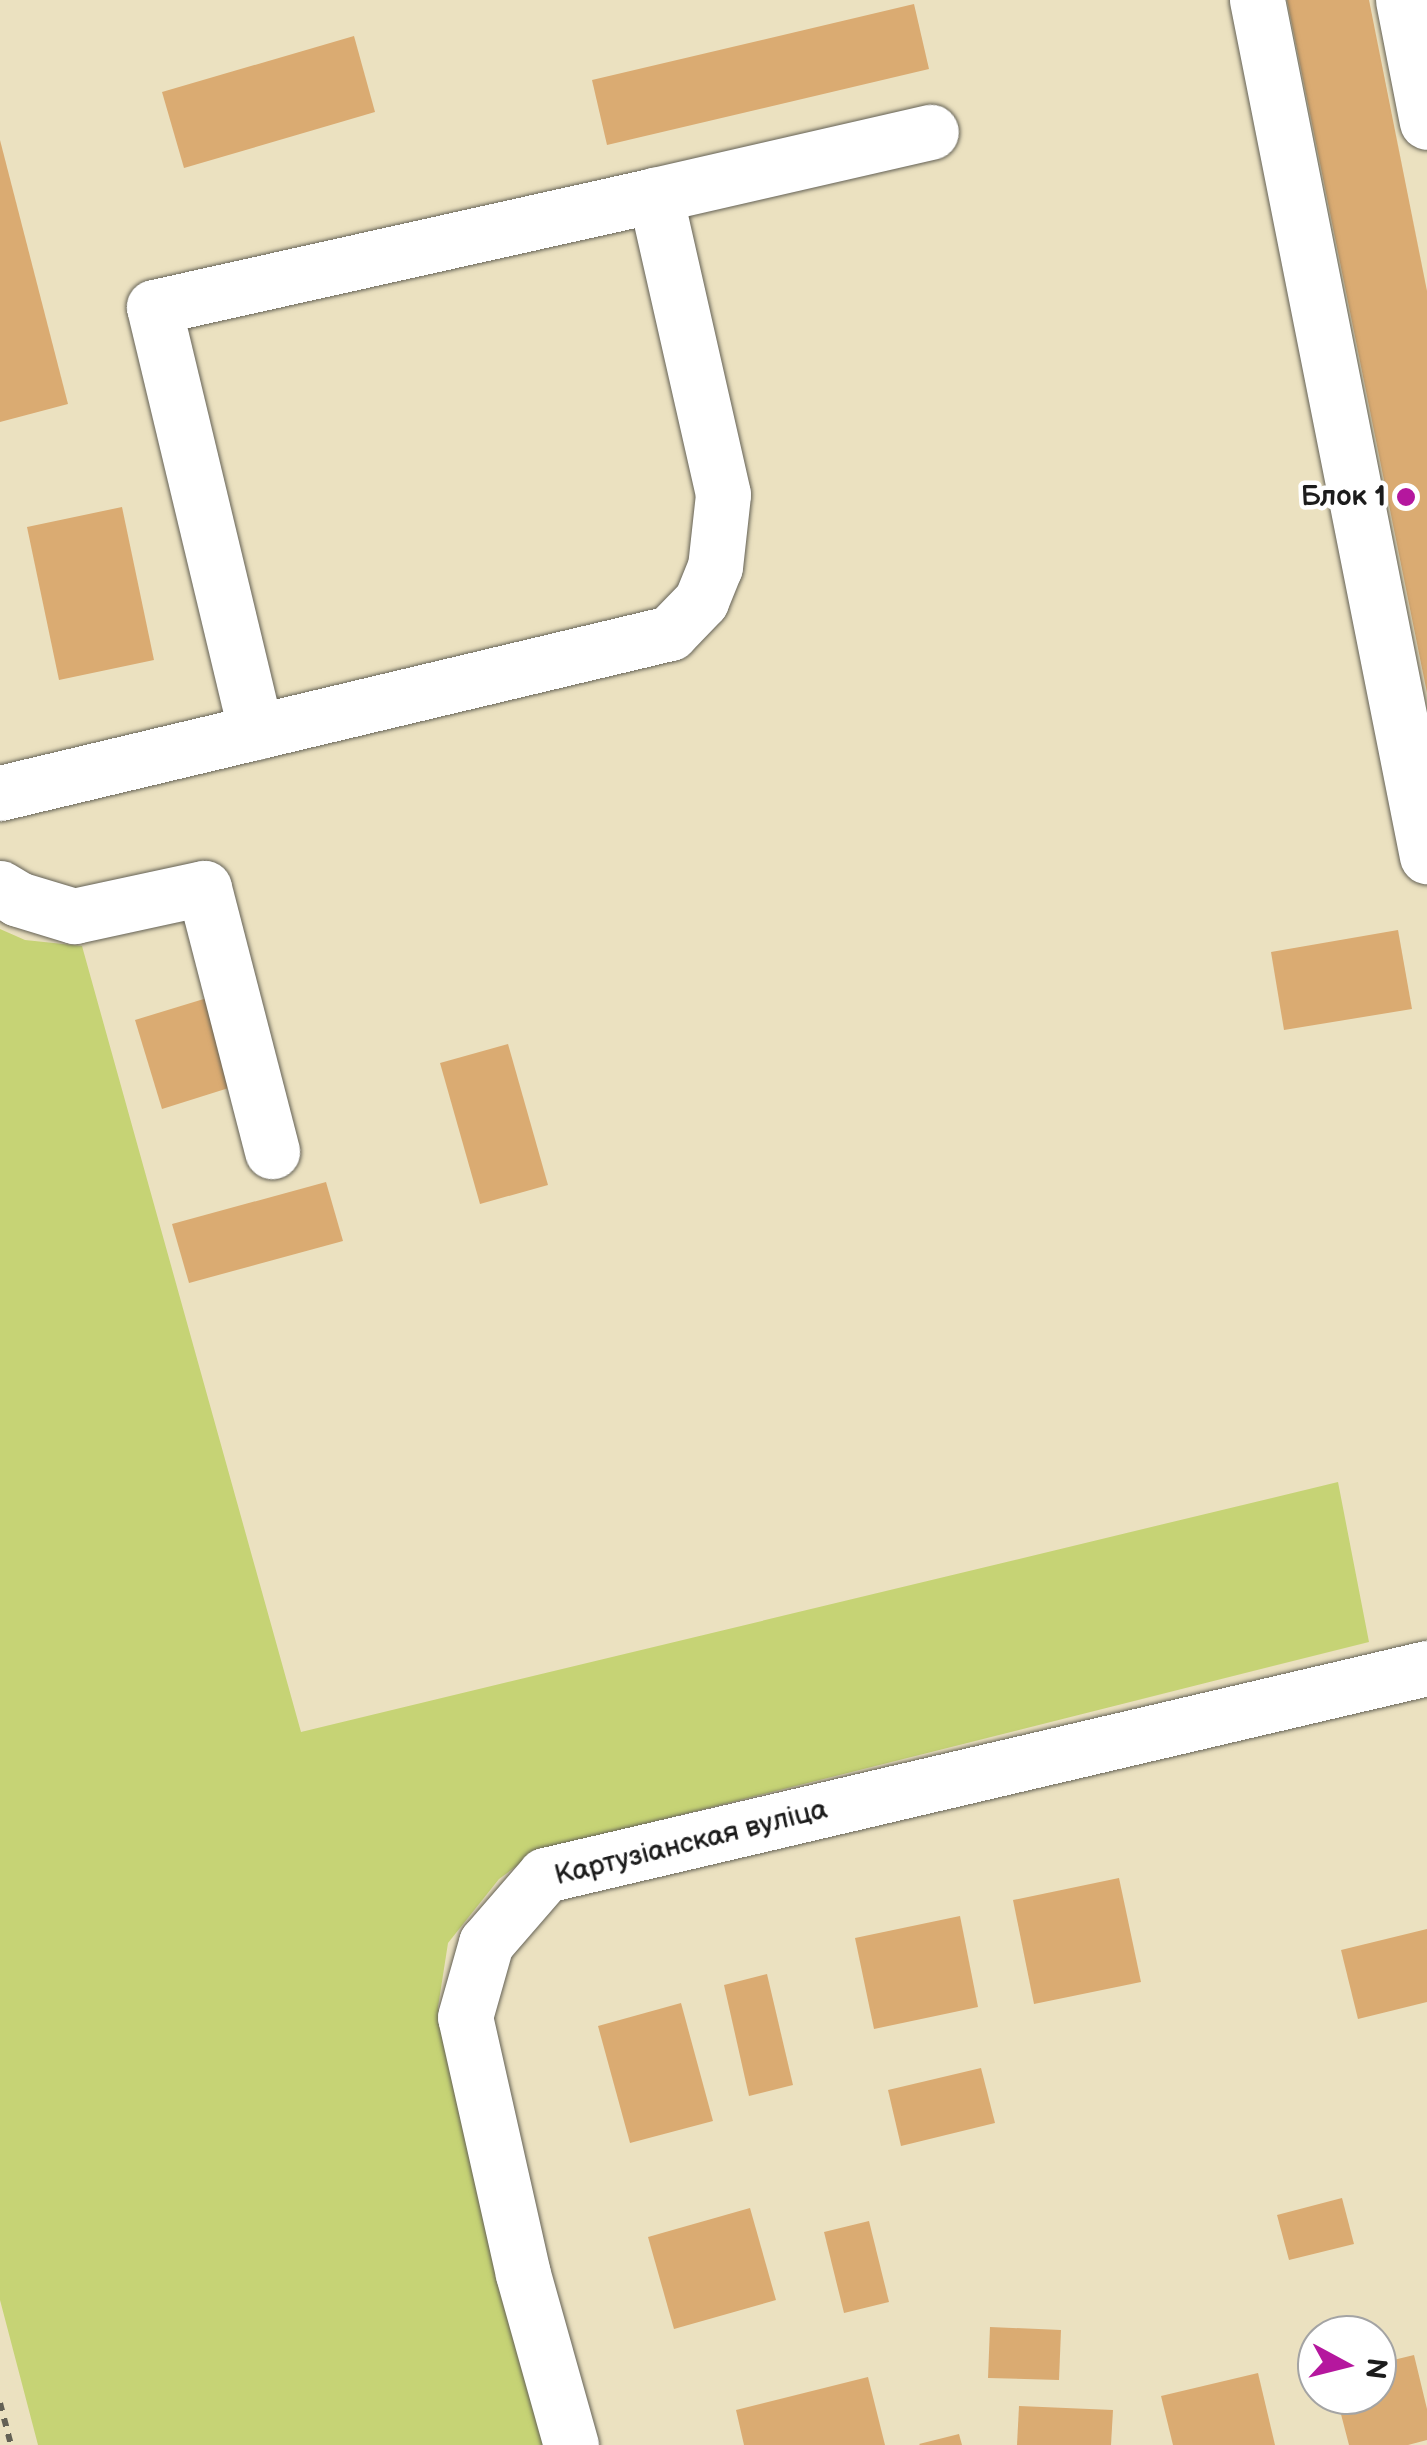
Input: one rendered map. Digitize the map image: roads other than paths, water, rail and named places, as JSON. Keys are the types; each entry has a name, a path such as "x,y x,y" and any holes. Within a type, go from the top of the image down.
{"street":[{"path":"1257,0 1427,856"},
{"path":"1403,0 1427,122"},
{"path":"256,732 154,308 931,132"},
{"path":"0,794 670,633 701,601 715,567 723,494 655,195"},
{"path":"0,888 18,899 74,916 204,888 272,1151"},
{"name":"Картузіанская вуліца","path":"571,2445 523,2274 465,2017 486,1943 546,1876 1427,1668"}],"place":[{"name":"Блок 1","path":"1406,497"}]}
